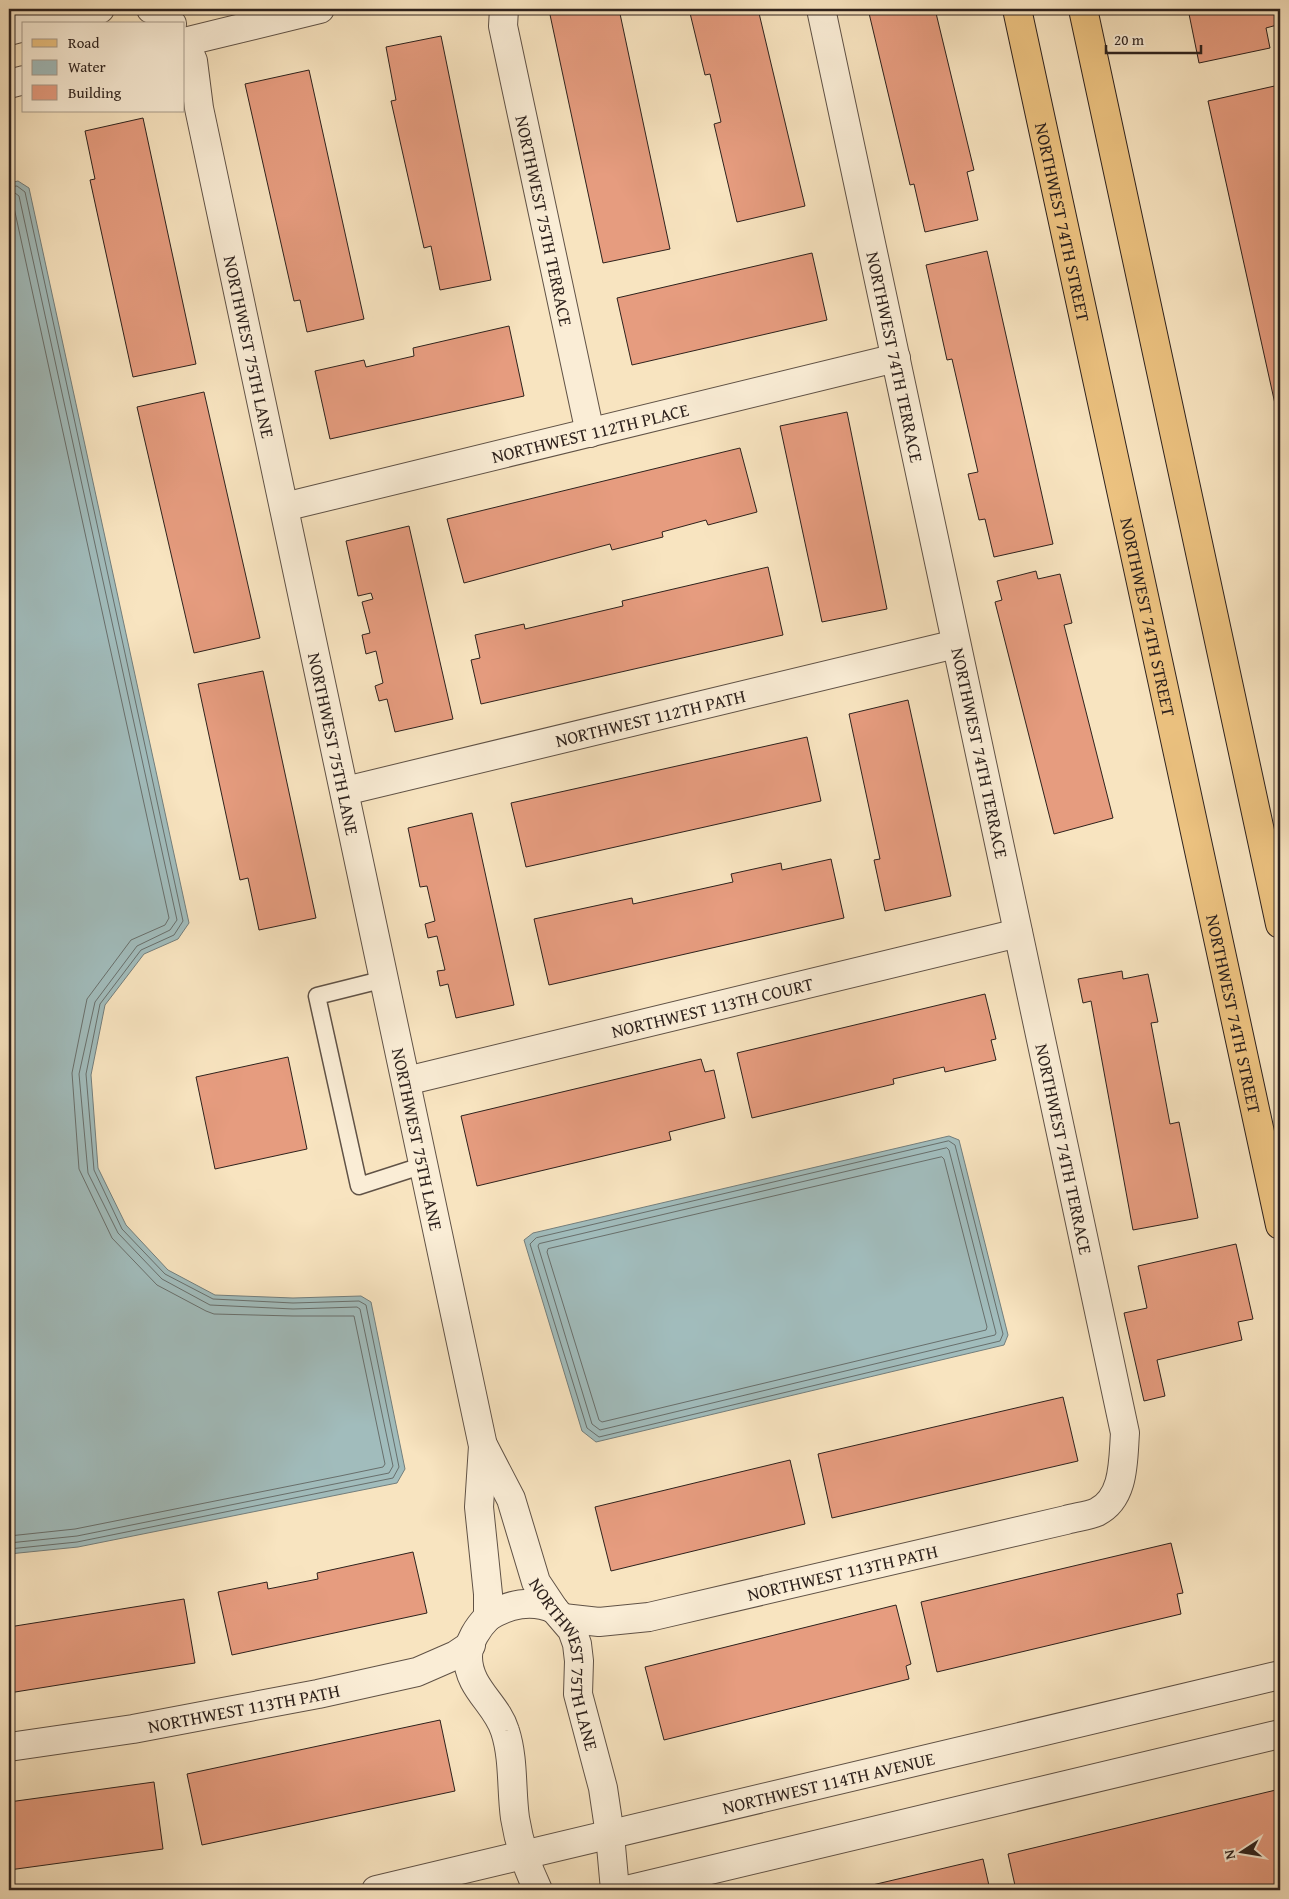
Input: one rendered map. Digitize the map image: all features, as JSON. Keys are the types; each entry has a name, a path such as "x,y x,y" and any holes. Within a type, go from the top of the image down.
{"main road":[{"name":"NORTHWEST 74TH STREET","path":"1017,9 1280,1225"},
{"path":"1083,9 1280,924"}],"street":[{"path":"45,22 100,9"},
{"path":"151,9 160,13 168,22"},
{"path":"185,36 320,9"},
{"name":"NORTHWEST 74TH TERRACE","path":"821,9 1125,1434 1122,1474 1114,1497"},
{"name":"NORTHWEST 75TH TERRACE","path":"503,18 590,432"},
{"path":"9,30 22,27"},
{"name":"NORTHWEST 75TH LANE","path":"185,45 193,61 199,108 483,1446 479,1507 488,1594 488,1617"},
{"path":"9,84 22,81"},
{"name":"NORTHWEST 112TH PLACE","path":"284,507 896,358"},
{"name":"NORTHWEST 112TH PATH","path":"345,791 956,644"},
{"name":"NORTHWEST 113TH COURT","path":"406,1080 1018,934"},
{"name":"NORTHWEST 75TH LANE","path":"483,1446 511,1499 536,1582 572,1630 577,1644 579,1661 578,1694 603,1788 610,1835 614,1890"},
{"name":"NORTHWEST 113TH PATH","path":"488,1617 514,1605 544,1604 559,1614 599,1622 649,1617 1082,1516 1097,1512 1114,1497"},
{"path":"488,1617 481,1624 471,1645 468,1657 474,1680 480,1692 500,1717 506,1733 510,1752 516,1819 523,1856 538,1890"},
{"name":"NORTHWEST 113TH PATH","path":"9,1747 209,1715 318,1694 417,1672 456,1655 471,1645"},
{"name":"NORTHWEST 114TH AVENUE","path":"376,1890 1280,1675"},
{"path":"626,1890 1280,1734"}],"lane":[{"path":"385,979 317,996 359,1186 424,1165"}],"water":[{"path":"18,181 29,188 189,923 178,939 144,954 105,1005 91,1075 98,1168 126,1225 168,1270 215,1295 293,1298 361,1296 371,1302 405,1469 397,1483 78,1547 9,1554 9,183"},
{"path":"949,1136 959,1140 1008,1335 1004,1345 596,1442 582,1431 524,1240 533,1233"}],"building":[{"path":"619,9 670,249 603,263 549,10"},
{"path":"689,9 758,9 805,206 737,222 714,124 721,122 710,74 705,75"},
{"path":"868,9 935,9 974,170 967,172 978,220 925,232 914,184 910,185"},
{"path":"1188,9 1273,9 1277,25 1266,28 1270,48 1199,63"},
{"path":"441,36 491,280 440,290 431,246 424,248 391,101 396,100 386,47"},
{"path":"309,70 364,319 307,332 300,300 294,301 245,84"},
{"path":"1279,85 1280,413 1277,413 1208,101"},
{"path":"143,118 196,364 133,377 90,180 95,179 85,131"},
{"path":"987,251 1053,544 994,557 985,519 979,520 968,474 978,472 952,359 947,360 926,265"},
{"path":"812,253 827,320 632,365 617,298"},
{"path":"509,326 524,396 330,439 315,371 364,360 366,367 414,356 413,348"},
{"path":"204,392 260,638 194,653 137,407"},
{"path":"847,412 887,609 822,622 780,426"},
{"path":"740,448 757,512 708,525 706,520 662,532 663,537 612,550 610,544 464,583 447,519"},
{"path":"409,526 453,719 395,732 387,699 379,701 375,686 383,683 376,651 366,654 362,635 370,633 362,602 373,599 371,593 358,596 346,541"},
{"path":"768,567 783,635 481,704 471,660 480,658 475,635 524,624 525,629 623,606 622,601"},
{"path":"1036,571 1038,579 1060,574 1072,623 1064,625 1113,818 1054,834 995,602 1002,600 997,581"},
{"path":"263,671 316,918 259,930 248,878 240,880 198,684"},
{"path":"908,700 951,896 885,911 874,860 880,859 849,714"},
{"path":"807,737 821,801 526,867 511,803"},
{"path":"472,813 514,1005 456,1018 448,984 440,986 437,971 445,970 437,936 428,938 425,924 435,921 427,886 420,887 408,828"},
{"path":"831,859 844,918 549,985 534,919 632,898 633,904 733,882 731,874 781,863 782,870"},
{"path":"1122,971 1123,979 1148,974 1158,1022 1151,1023 1170,1124 1179,1122 1198,1218 1133,1230 1091,1001 1083,1003 1078,979"},
{"path":"985,994 996,1039 991,1040 996,1060 945,1072 944,1067 893,1079 894,1084 752,1118 737,1053"},
{"path":"288,1057 307,1149 215,1169 196,1077"},
{"path":"701,1059 705,1072 714,1070 725,1118 669,1132 671,1140 477,1186 461,1116"},
{"path":"1236,1244 1253,1319 1238,1322 1242,1340 1157,1360 1165,1396 1144,1401 1124,1313 1147,1308 1138,1266"},
{"path":"1063,1397 1078,1461 832,1518 818,1454"},
{"path":"790,1460 805,1524 611,1571 595,1507"},
{"path":"1171,1543 1183,1593 1177,1594 1181,1614 937,1672 921,1602"},
{"path":"413,1552 427,1613 232,1655 218,1592 267,1582 268,1589 318,1579 317,1573"},
{"path":"184,1599 195,1663 9,1693 9,1627"},
{"path":"896,1605 911,1664 906,1666 909,1679 664,1740 645,1667"},
{"path":"440,1720 455,1791 202,1845 187,1774"},
{"path":"154,1782 163,1849 9,1870 9,1802"},
{"path":"1280,1789 1280,1888 1269,1890 1016,1890 1008,1854"},
{"path":"983,1859 990,1890 851,1890"}]}
